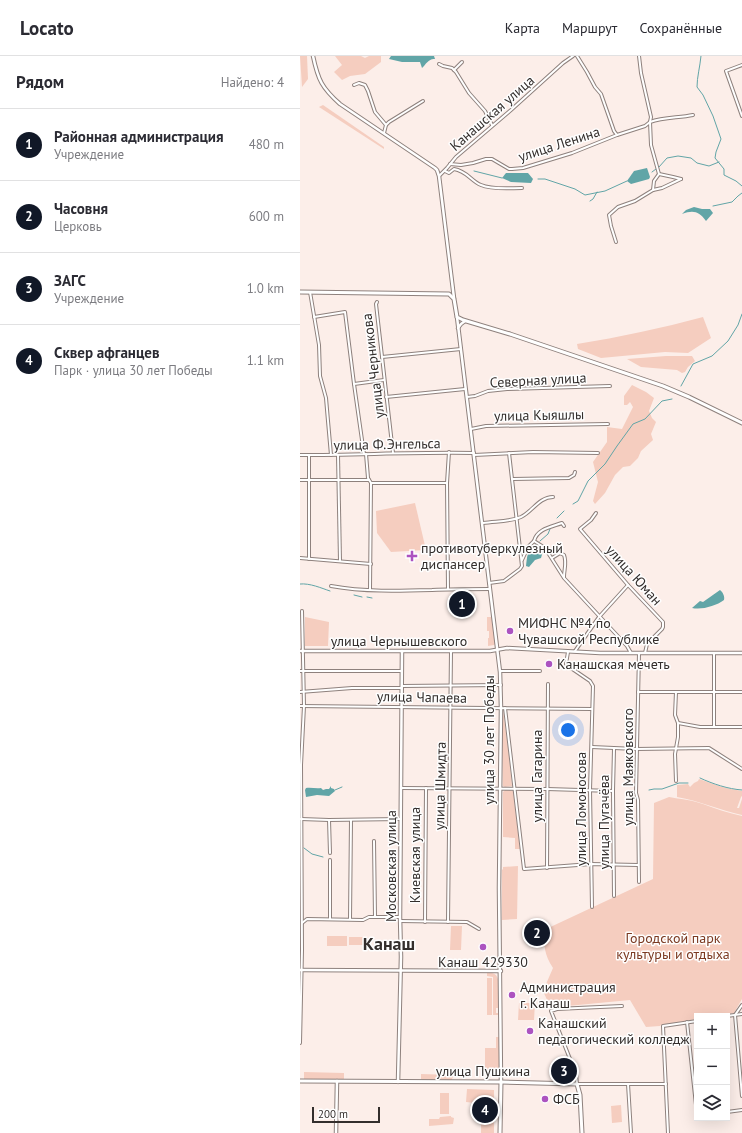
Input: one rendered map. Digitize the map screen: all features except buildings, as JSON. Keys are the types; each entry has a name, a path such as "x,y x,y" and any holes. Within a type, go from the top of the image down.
{"main road":[{"path":"300,292 449,294 454,298 457,317 466,321 510,334 663,386 742,423"},
{"name":"улица Пушкина","path":"300,1081 501,1082"},
{"name":"улица 30 лет Победы","path":"500,1133 501,1082"},
{"name":"улица Пушкина","path":"543,1083 577,1084"},
{"path":"577,1084 580,1095 582,1133"}],"street":[{"path":"313,56 319,78 324,88 331,96 340,104 438,170 454,298"},
{"name":"Канашская улица","path":"439,176 456,157 563,63 573,56"},
{"path":"577,56 600,94 614,131 617,135"},
{"path":"639,56 641,73 651,117 651,145 659,174"},
{"path":"454,70 462,62"},
{"path":"439,64 456,72 469,93 482,106 492,125"},
{"path":"742,65 726,71 742,116"},
{"path":"354,85 359,83 365,85 375,112 386,125"},
{"path":"384,133 386,125 389,122 423,101"},
{"name":"улица Ленина","path":"450,164 461,165 492,159 509,169 523,168 572,153 617,135 645,126 650,122 666,118 693,115"},
{"name":"Канашская улица","path":"445,171 449,173 454,169 460,170 487,188 522,188"},
{"path":"653,190 654,181 659,174"},
{"path":"616,242 609,215 618,207 635,201 653,190 662,188 681,179 659,174"},
{"path":"444,294 452,287"},
{"path":"310,292 319,345 320,376 326,398 332,455"},
{"name":"улица Черникова","path":"377,302 384,380 394,453"},
{"path":"314,317 345,312 354,384 370,482 370,590"},
{"name":"улица 30 лет Победы","path":"457,317 498,649 503,708 515,789 524,869 547,868"},
{"path":"458,329 461,324 466,321"},
{"path":"382,357 460,349"},
{"path":"354,384 384,380"},
{"name":"Северная улица","path":"467,397 475,396 488,391 504,389 610,386"},
{"path":"386,397 466,389"},
{"name":"улица Кыяшлы","path":"471,429 486,426 608,424"},
{"path":"448,589 449,452"},
{"name":"улица Ф.Энгельса","path":"300,455 449,452 474,454 533,452 598,453"},
{"path":"489,583 504,581 522,566 509,453"},
{"path":"308,455 309,559"},
{"path":"338,455 340,561"},
{"path":"513,479 569,478 574,475 575,472"},
{"path":"300,480 448,483"},
{"path":"483,523 505,521 516,518 526,514 537,503 549,497 553,497"},
{"name":"улица Юман","path":"596,513 591,520 580,529 628,585 663,622 662,630 647,644 645,653"},
{"path":"522,560 528,547 534,541 535,536 539,532 562,523 564,526"},
{"path":"534,541 545,548 564,578 627,646 631,653"},
{"path":"552,558 560,553 564,555 566,560 564,578"},
{"path":"300,558 370,564"},
{"path":"575,652 599,617 628,585"},
{"path":"331,586 345,589 396,591 490,589"},
{"path":"300,1043 302,923 301,785 304,706 302,671 302,611"},
{"name":"улица Чернышевского","path":"302,651 490,651 507,648 520,648 568,652 742,653"},
{"name":"Московская улица","path":"398,1082 401,970 402,651"},
{"name":"улица Шмидта","path":"448,922 451,651"},
{"name":"улица Ломоносова","path":"568,652 566,664 590,681 593,686 590,790 590,864 592,907"},
{"name":"улица Маяковского","path":"639,653 636,749 639,882"},
{"path":"714,653 714,726"},
{"path":"302,671 402,671"},
{"path":"500,671 540,671"},
{"name":"улица Гагарина","path":"547,868 548,684"},
{"path":"300,692 352,688 501,685"},
{"path":"638,692 742,692"},
{"path":"676,692 675,715 678,723 676,781"},
{"name":"улица Чапаева","path":"300,706 592,709"},
{"name":"улица 30 лет Победы","path":"501,1082 499,888 500,788 503,708"},
{"path":"678,723 700,727 742,727"},
{"path":"592,748 709,748 742,769"},
{"name":"улица Пугачёва","path":"614,748 614,896"},
{"path":"401,788 500,788 613,791"},
{"name":"Киевская улица","path":"425,922 426,788"},
{"path":"301,819 401,820"},
{"path":"329,820 330,853"},
{"path":"350,919 351,820"},
{"path":"374,841 375,917"},
{"path":"330,860 330,919"},
{"path":"547,868 590,864 638,865"},
{"path":"302,923 307,919 363,920 369,917 400,917"},
{"path":"400,921 467,922 479,928"},
{"path":"301,970 501,971"},
{"path":"742,1005 735,1015 742,1096"},
{"path":"577,1084 576,1074 551,1011 580,1007 622,1006"},
{"path":"730,1016 742,1014"},
{"path":"668,1133 663,1026 694,1021"},
{"path":"687,1022 694,1086"},
{"path":"336,1133 337,1081"},
{"name":"улица Пушкина","path":"501,1082 543,1083"},
{"name":"улица Пушкина","path":"577,1084 666,1084"},
{"path":"628,1084 631,1133"},
{"path":"730,1112 742,1110"}],"green space":[{"path":"300,56 307,56 308,79 302,87"},
{"path":"335,56 361,56 365,58 369,56 381,56 381,62 365,74 350,76 342,80 334,72 342,65"},
{"path":"323,105 384,147 384,149 319,107"},
{"path":"703,317 711,338 688,353 665,352 601,358 578,349 577,344 641,332"},
{"path":"692,356 695,361 685,372 682,373 677,370 641,367 627,359"},
{"path":"632,385 654,398 649,411 652,418 656,422 651,434 653,440 641,451 638,458 630,466 623,467 615,475 605,493 595,504 593,501 598,482 593,462 607,442 607,427 622,429 633,407 630,402 627,405 624,405 624,396"},
{"path":"415,503 426,550 391,552 377,533 376,511"},
{"path":"305,617 329,622 328,646 305,646"},
{"path":"487,617 492,617 495,644 488,646 489,631 487,631"},
{"path":"503,710 512,786 505,787 503,786"},
{"path":"699,779 725,788 742,791 742,796 737,808 739,808 742,799 742,815 677,797 677,785 688,784 690,787"},
{"path":"505,790 513,791 520,849 515,849 515,838 503,837 503,792"},
{"name":"Городской парк культуры и отдыха","path":"669,797 703,804 742,816 742,999 734,1013 694,1013 694,1020 646,1027 630,1000 557,1007 548,1002 543,991 553,968 545,950 544,930 653,879 654,803"},
{"path":"518,866 517,919 502,920 502,870 503,867"},
{"path":"451,926 462,926 461,950 450,950"},
{"path":"327,936 347,936 347,946 327,946"},
{"path":"349,937 368,937 368,945 349,945"},
{"path":"487,973 494,974 498,979 498,1008 496,1008 496,1013 498,1013 498,1015 493,1015 493,977 487,976"},
{"path":"487,978 492,978 492,1015 487,1015"},
{"path":"519,1003 535,1003 534,1020 518,1020"},
{"path":"496,1037 499,1037 499,1073 496,1073 496,1071 485,1070 485,1048 496,1048"},
{"path":"304,1072 344,1073 344,1079 304,1079"},
{"path":"421,1074 453,1075 452,1080 423,1080 421,1079"},
{"path":"467,1089 494,1090 494,1133 481,1133 481,1121 480,1118 476,1118 475,1103 466,1102"},
{"path":"440,1093 449,1093 449,1114 440,1114"},
{"path":"621,1105 622,1122 612,1123 611,1106"},
{"path":"451,1116 454,1118 453,1124 429,1126 429,1119 439,1119 440,1117"}],"water":[{"path":"391,56 434,56 435,59 429,60 422,68 420,62 402,62 389,59"},
{"path":"647,168 650,177 649,179 631,184 627,181 634,171"},
{"path":"506,173 528,173 533,179 531,183 511,182 502,178"},
{"path":"694,207 710,209 713,213 706,221 696,212 682,214 686,210"},
{"path":"536,544 540,546 543,551 541,558 535,560 529,567 526,566 529,551"},
{"path":"720,590 724,597 724,600 721,602 704,608 692,608 700,601 703,602"},
{"path":"331,786 331,788 335,791 329,796 317,795 306,797 306,788 321,788 323,790 329,789"}],"waterway":[{"path":"701,56 697,87 703,95 713,116 721,139 715,158 724,169 724,175 742,186"},
{"path":"659,167 667,158 678,156 691,158 697,163 709,166 719,162"},
{"path":"652,172 656,169"},
{"path":"474,171 502,178"},
{"path":"538,179 545,179 575,189 585,195 605,191 627,181"},
{"path":"590,201 597,192"},
{"path":"713,206 732,202 742,193"},
{"path":"681,386 693,364 712,356 728,341 738,325 742,314"},
{"path":"573,504 578,501 588,481 605,464 633,424 645,419 662,401 672,399"},
{"path":"557,518 564,511"},
{"path":"540,541 548,534 550,529"},
{"path":"300,584 312,585 330,591"},
{"path":"354,595 362,597"},
{"path":"367,597 372,598"},
{"path":"700,778 731,789 742,790"},
{"path":"649,790 662,789 679,783 688,783"},
{"path":"335,790 342,787"},
{"path":"304,848 312,854 323,857"}],"place":[{"name":"противотуберкулезный диспансер","path":"412,556"},
{"name":"Районная администрация","path":"462,604"},
{"name":"МИФНС №4 по Чувашской Республике","path":"510,631"},
{"name":"Канашская мечеть","path":"549,664"},
{"name":"Часовня","path":"537,933"},
{"name":"Канаш 429330","path":"483,947"},
{"name":"Администрация г. Канаш","path":"512,995"},
{"name":"Канашский педагогический колледж","path":"530,1031"},
{"name":"ЗАГС","path":"564,1071"},
{"name":"ФСБ","path":"545,1099"},
{"name":"Сквер афганцев","path":"485,1110"}],"district":[{"name":"Канаш","path":"389,944"}]}
